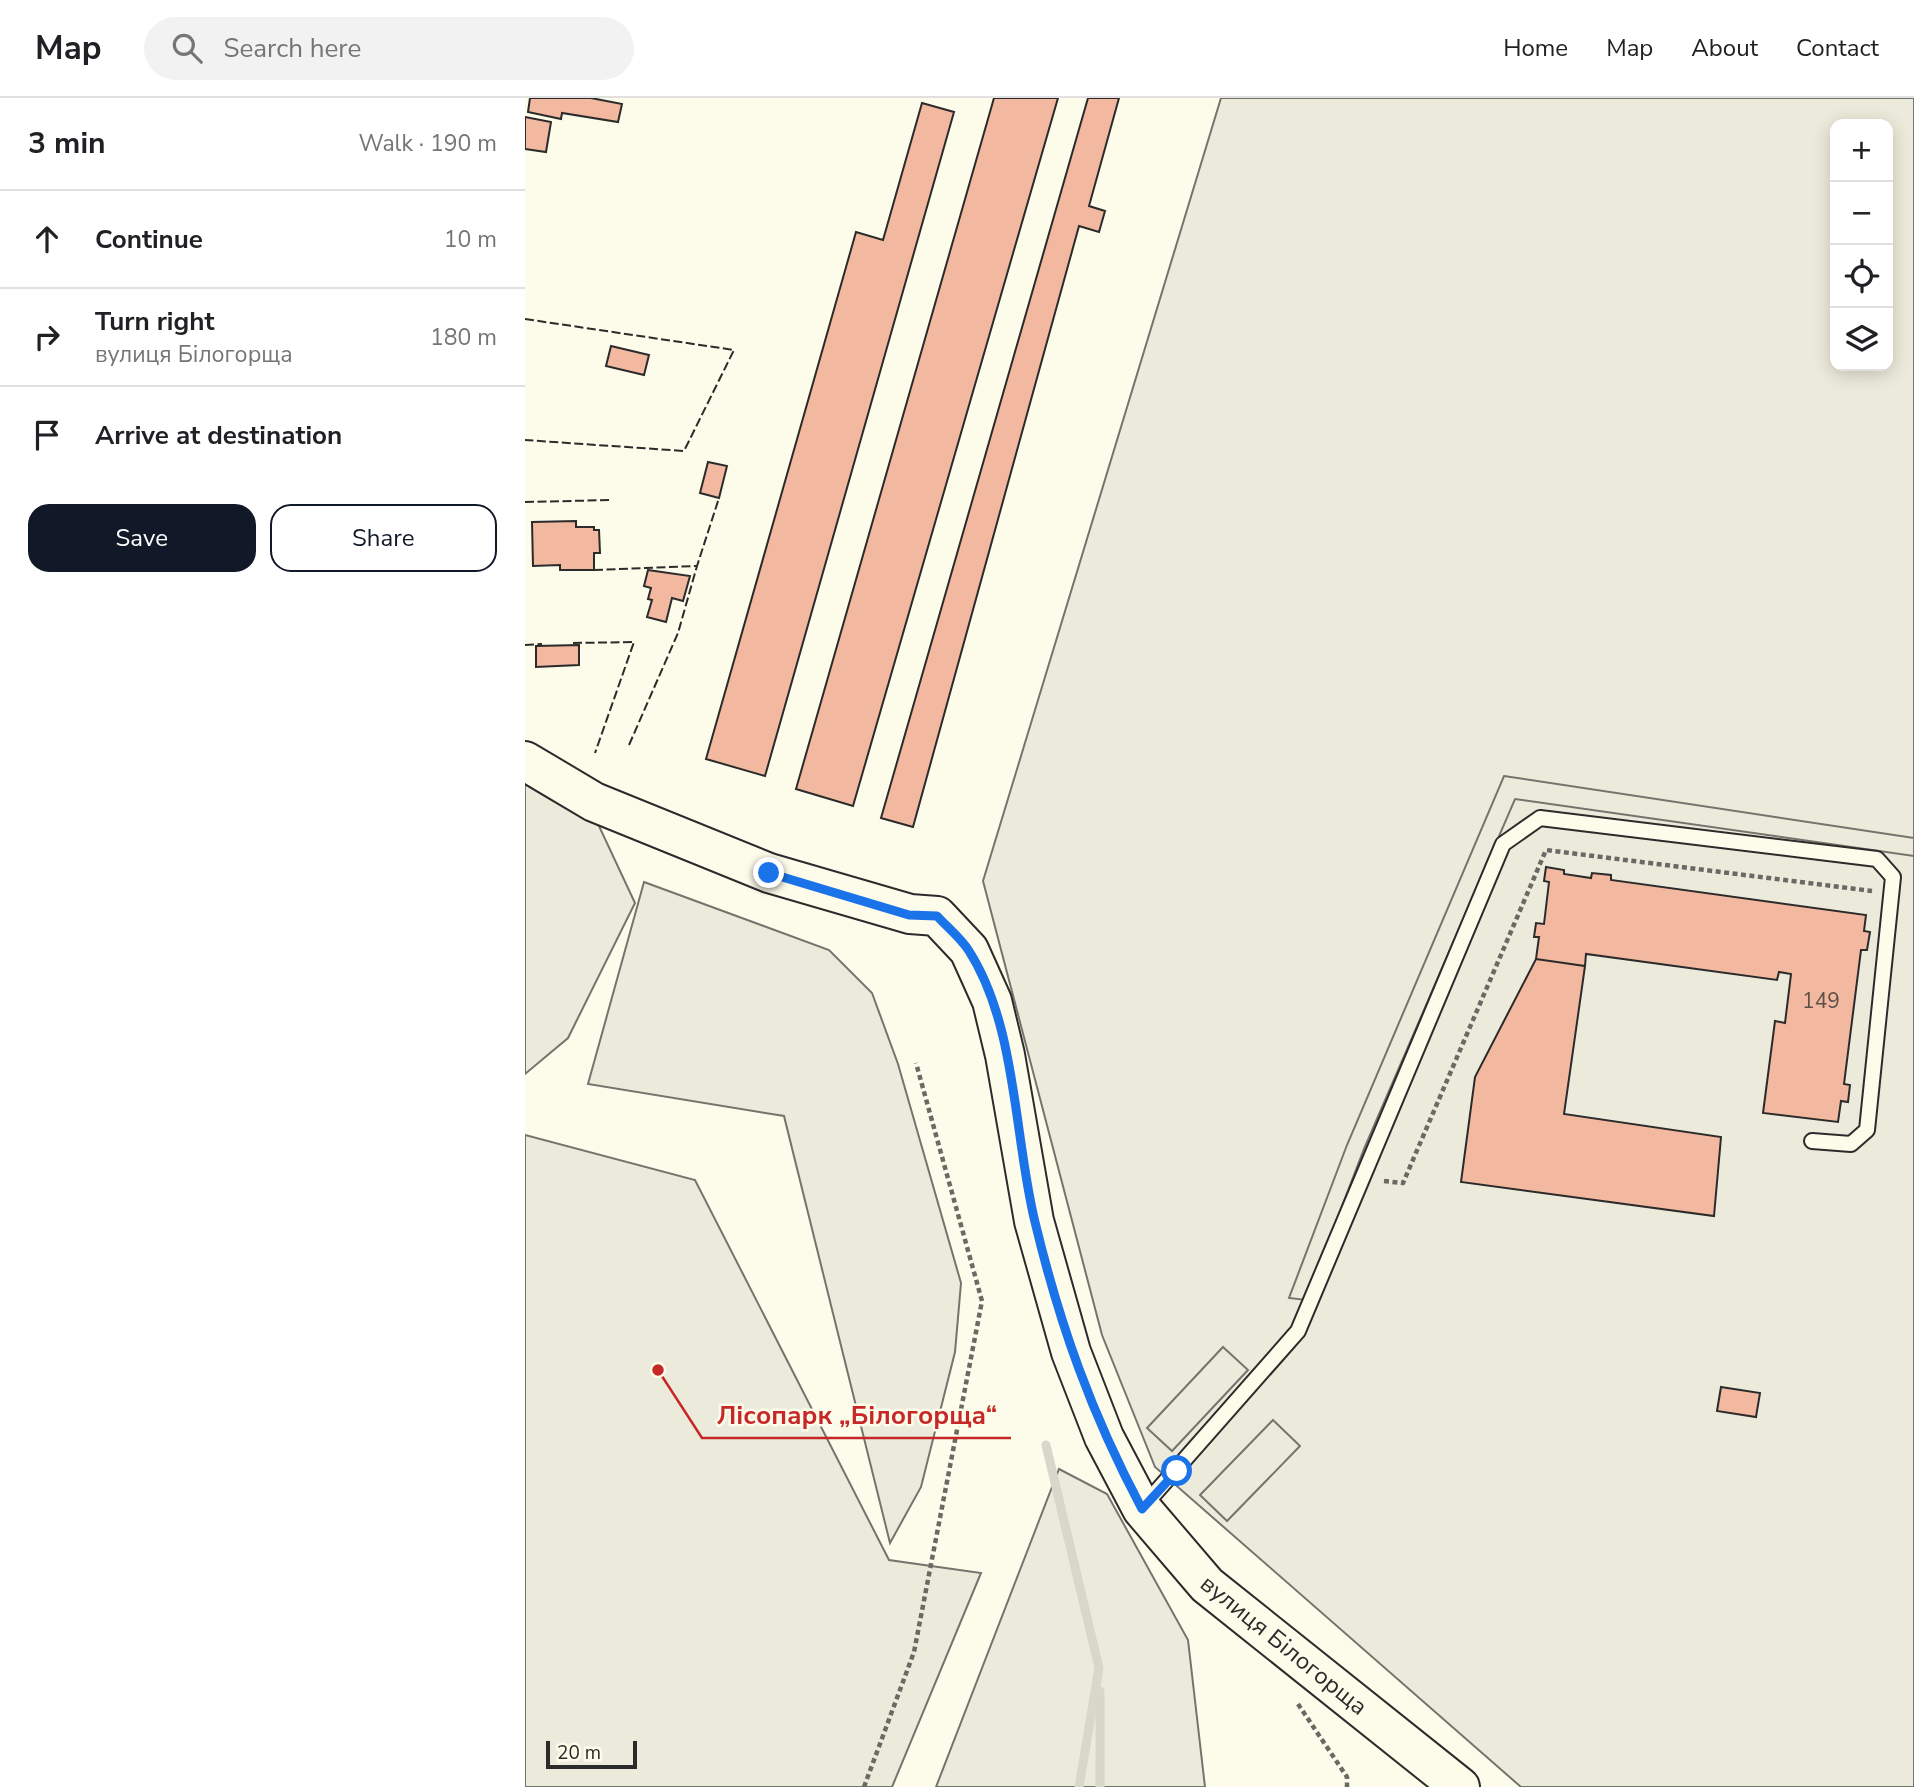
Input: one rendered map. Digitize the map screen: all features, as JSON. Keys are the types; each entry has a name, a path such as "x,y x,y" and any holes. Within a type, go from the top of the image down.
{"street":[{"name":"вулиця Білогорща","path":"525,761 594,802 757,868 923,915 969,950 992,1001 1005,1055 1034,1221 1071,1352 1104,1437 1142,1509 1207,1585 1460,1787"}],"lane":[{"path":"1142,1509 1298,1331 1503,844 1540,818 1877,859 1893,877 1867,1129 1851,1144 1812,1141"}],"path":[{"path":"1378,1181 1403,1183 1546,850 1891,892"},
{"path":"864,1787 914,1652 982,1301 916,1063"},
{"path":"1290,1652 1285,1685 1347,1777 1347,1787"}],"shaded area":[{"path":"1221,98 1914,98 1914,1787 1521,1787 1155,1467 1102,1335 983,881"},
{"path":"525,776 585,796 635,903 568,1038 525,1074"},
{"path":"1504,776 1914,838 1914,856 1515,799 1364,1149 1306,1300 1289,1298 1347,1145"},
{"path":"644,882 829,950 872,993 898,1064 961,1283 955,1352 921,1487 890,1543 784,1116 588,1084"},
{"path":"525,1135 695,1180 889,1560 981,1573 892,1787 525,1787"},
{"path":"1223,1347 1248,1370 1172,1451 1147,1428"},
{"path":"1273,1420 1300,1446 1227,1521 1200,1495"},
{"path":"1059,1469 1107,1494 1188,1640 1205,1787 936,1787"}],"building":[{"path":"530,98 591,98 622,104 618,122 562,113 561,119 528,112"},
{"path":"994,98 1058,98 853,806 796,789"},
{"path":"1088,98 1119,98 1089,206 1105,211 1099,232 1079,226 913,827 881,818"},
{"path":"922,103 954,112 765,776 706,759 856,232 883,240"},
{"path":"525,117 551,122 546,152 525,149"},
{"path":"611,346 649,355 644,375 606,366"},
{"path":"708,462 727,466 719,498 700,493"},
{"path":"576,521 576,527 594,527 594,530 599,530 600,553 594,553 594,570 560,570 560,565 533,566 532,522"},
{"path":"648,570 690,576 683,601 672,598 666,622 647,617 652,600 648,599 651,588 644,586"},
{"path":"579,645 579,665 536,667 536,646"},
{"path":"1546,867 1564,870 1564,874 1591,878 1592,873 1611,875 1611,880 1866,915 1864,931 1870,932 1867,950 1861,950 1844,1084 1850,1085 1848,1102 1841,1101 1838,1122 1763,1113 1775,1021 1785,1023 1791,974 1779,972 1777,980 1586,954 1585,966 1536,959 1539,937 1534,937 1536,923 1544,924 1549,882 1544,881"},
{"path":"1536,959 1585,966 1564,1114 1721,1137 1714,1216 1461,1182 1475,1077"},
{"path":"1721,1387 1760,1393 1756,1417 1717,1411"}],"waterway":[{"path":"1046,1445 1099,1668 1079,1787"},
{"path":"1100,1691 1100,1787"}],"fence":[{"path":"525,319 734,350 684,451 525,440"},
{"path":"594,570 697,566 719,498"},
{"path":"525,502 611,500"},
{"path":"629,745 678,633 697,566"},
{"path":"573,643 634,642 595,753"},
{"path":"525,645 542,644"}],"place":[{"name":"Лісопарк „Білогорща“","path":"658,1370"}],"route":[{"path":"769,873 909,915 937,916 969,950 992,1001 1005,1055 1034,1221 1071,1352 1104,1437 1142,1509 1177,1471"}]}
